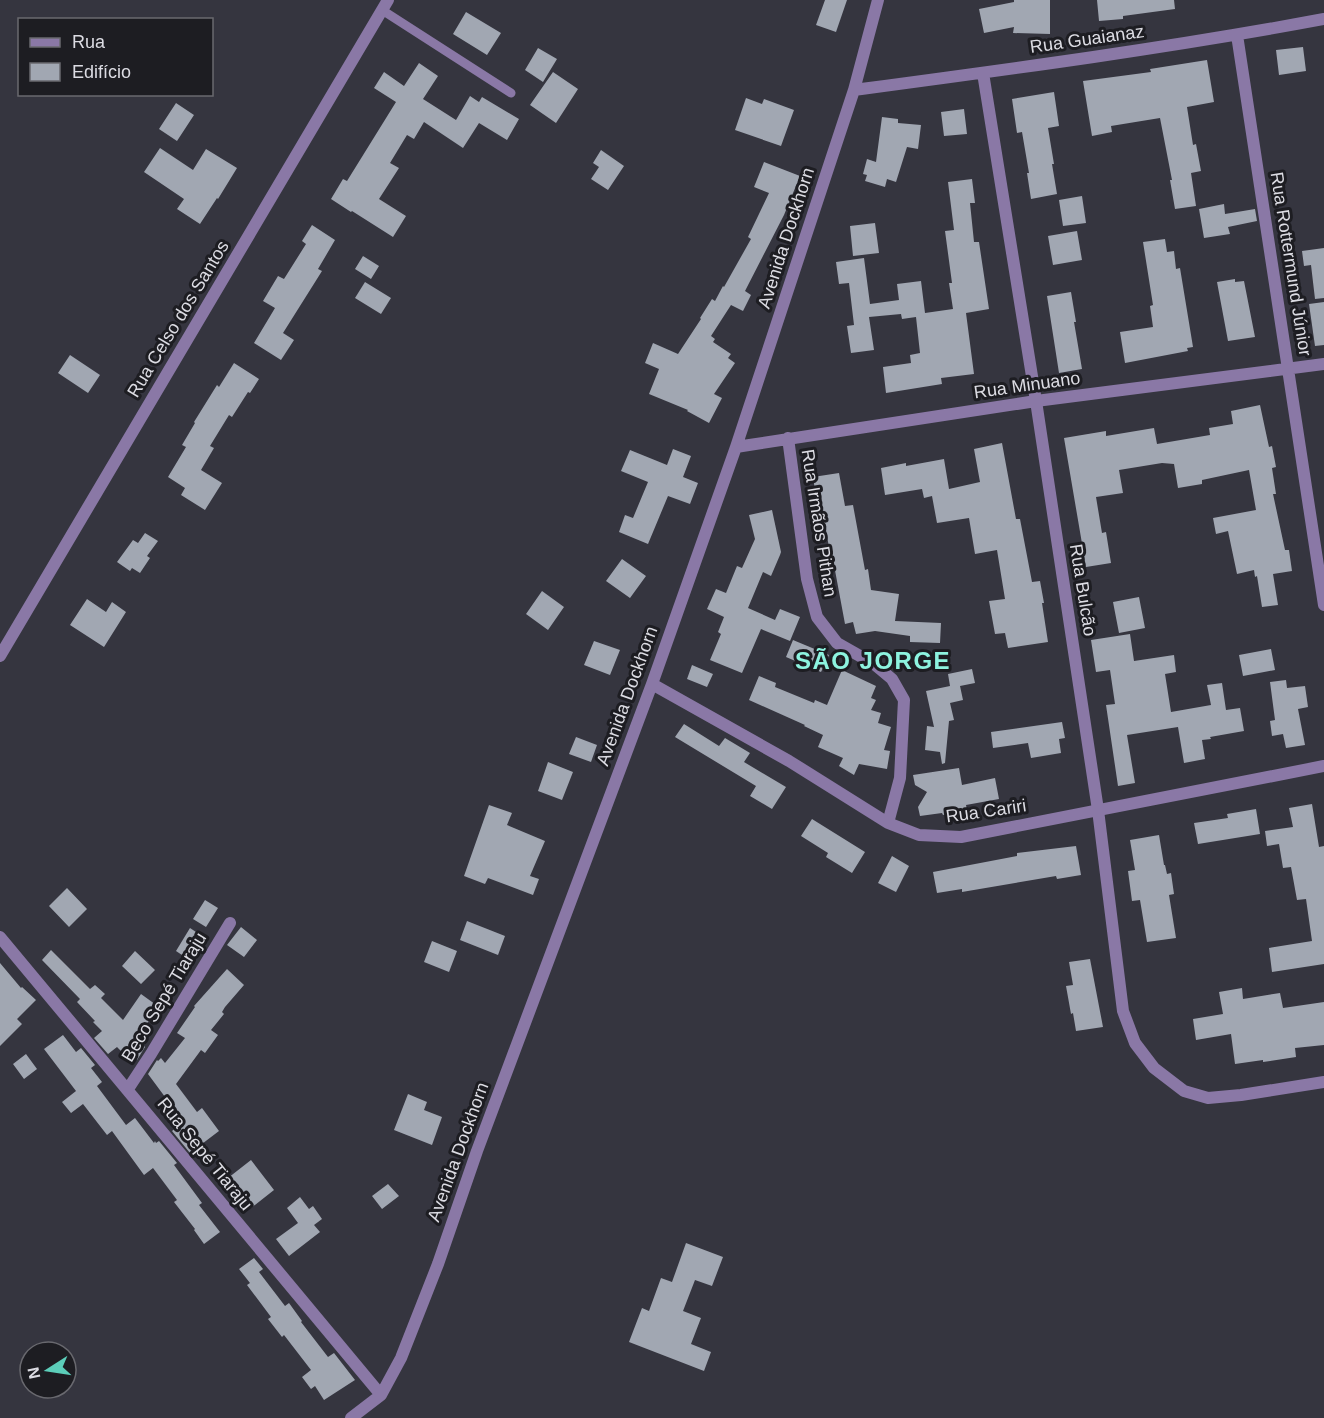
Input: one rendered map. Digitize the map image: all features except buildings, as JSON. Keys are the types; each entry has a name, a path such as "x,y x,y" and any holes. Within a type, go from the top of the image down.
{"street":[{"name":"Avenida Dockhorn","path":"381,1395 401,1358 438,1264 477,1151 652,684 736,447 854,90 878,0"},
{"name":"Rua Celso dos Santos","path":"0,656 385,5"},
{"name":"Rua Guaianaz","path":"854,90 1237,35 1324,19"},
{"name":"Rua Rottermund Júnior","path":"1237,35 1324,605"},
{"name":"Rua Bulcão","path":"982,73 1036,401 1098,810 1123,1011 1135,1043 1154,1068 1184,1091 1208,1098 1324,1082"},
{"name":"Rua Minuano","path":"736,447 1036,401 1324,364"},
{"name":"Rua Irmãos Pithan","path":"788,438 807,579 817,617 837,643 874,664 892,679 904,700 900,778 888,823"},
{"name":"Rua Cariri","path":"652,684 789,761 888,823 919,835 961,837 1324,766"},
{"name":"Beco Sepé Tiaraju","path":"128,1089 230,923"},
{"name":"Rua Sepé Tiaraju","path":"0,937 381,1395"},
{"path":"351,1418 381,1395"}],"lane":[{"path":"385,5 511,93"}],"district":[{"name":"SÃO JORGE","path":"873,661"}]}
